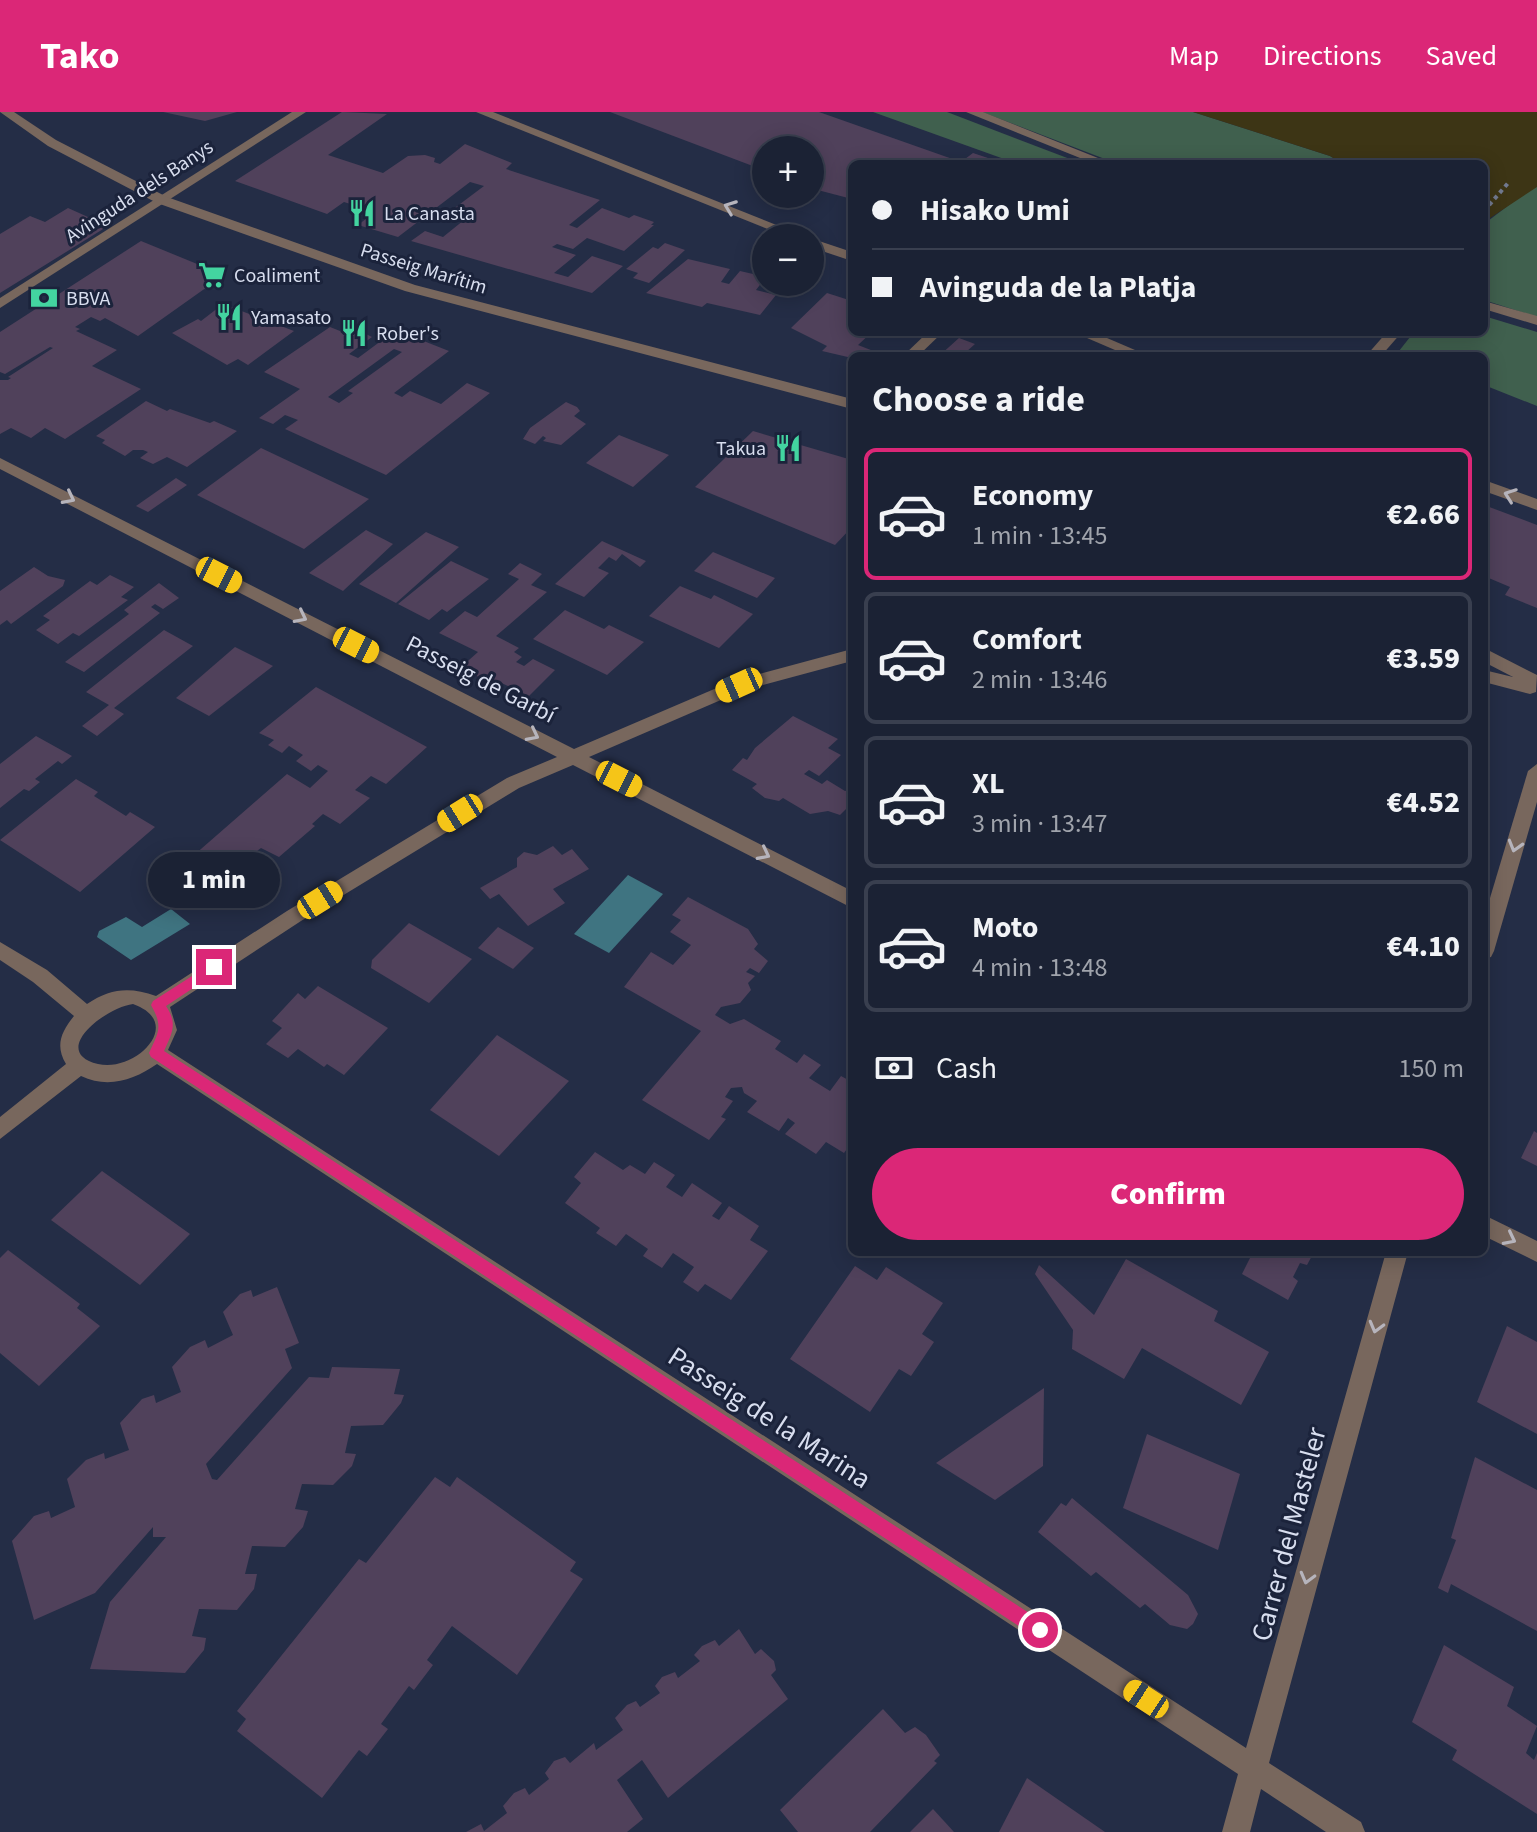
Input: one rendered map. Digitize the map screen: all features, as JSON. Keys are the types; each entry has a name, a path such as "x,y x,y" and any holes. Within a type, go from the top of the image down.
{"street":[{"name":"Passeig Marítim","path":"6,112 52,143 162,200 410,288 848,403"},
{"name":"Avinguda dels Banys","path":"0,304 300,112"},
{"path":"482,112 767,224"},
{"path":"972,112 1097,160"},
{"path":"824,247 848,256"},
{"path":"1488,306 1537,321"},
{"path":"914,352 932,336"},
{"path":"1090,336 1132,352"},
{"path":"1377,352 1391,336"},
{"name":"Passeig de Garbí","path":"0,463 848,898"},
{"path":"1488,487 1537,505"},
{"path":"158,1005 478,802 739,685 848,656"},
{"path":"1488,656 1537,683"},
{"path":"1488,677 1537,690"},
{"path":"1488,937 1537,771"},
{"path":"0,950 40,976 85,1014"},
{"path":"127,996 147,999 158,1005 167,1019 167,1030 156,1053 144,1064 122,1073 99,1073 80,1065 73,1056 71,1037 85,1014 105,1001 127,996"},
{"name":"Passeig de la Marina","path":"156,1053 1351,1832"},
{"path":"0,1130 80,1065"},
{"path":"1488,1227 1537,1252"},
{"name":"Carrer del Masteler","path":"1236,1832 1396,1256"}],"path":[{"path":"1488,206 1509,182"}],"shaded area":[{"path":"873,112 947,112 1073,160 1007,160"},
{"path":"982,112 1193,112 1336,160 1108,160"},
{"path":"1534,186 1537,187 1537,317 1488,301 1488,221"},
{"path":"1488,317 1537,332 1537,406 1488,387 1488,352 1399,351 1411,336 1488,336"},
{"path":"628,875 663,894 609,953 574,934"},
{"path":"171,909 190,924 131,960 97,937 99,931 126,917 142,927"}],"sand":[{"path":"1193,112 1537,112 1537,187 1488,219 1488,160 1336,160"}],"building":[{"path":"163,112 237,112 205,121"},
{"path":"342,112 387,114 328,155 383,173 408,156 425,155 435,158 434,162 440,164 465,144 512,163 506,169 600,200 569,225 577,228 602,208 629,218 634,215 654,222 651,225 654,225 624,251 587,238 573,249 557,244 552,247 576,255 554,273 568,277 592,256 623,266 592,293 411,241 425,231 443,237 469,216 452,210 484,186 470,182 398,237 358,225 375,212 344,202 327,214 235,181"},
{"path":"610,112 819,112 955,160 848,160 848,198 824,192 824,136 752,136 752,166"},
{"path":"973,153 994,160 964,160"},
{"path":"68,208 108,226 0,293 0,234 30,216 45,222"},
{"path":"141,241 224,275 138,336 105,318 100,321 91,317 75,327 80,329 76,331 117,350 92,366 141,389 65,439 45,428 31,438 11,428 0,434 0,380 8,380 11,378 8,377 53,348 5,374 0,372 0,332"},
{"path":"665,243 685,250 649,283 633,278 638,273 626,269 653,247 658,249"},
{"path":"688,259 730,269 721,282 729,284 740,271 752,274 752,296 775,296 760,315 707,303 702,307 646,293"},
{"path":"827,293 848,300 848,336 868,336 858,345 876,352 848,352 848,357 822,351 827,346 791,328"},
{"path":"223,304 294,331 248,365 238,359 227,365 172,333 198,319 201,321"},
{"path":"348,325 372,337 349,354 358,358 389,335 404,341 411,336 449,351 394,393 402,397 410,391 441,404 467,383 490,393 386,475 285,429 298,420 285,415 273,424 259,418 300,389 264,372 330,327 340,331","holes":["394,349 402,352 348,391 353,393 339,403 328,397"]},
{"path":"959,338 975,344 966,352 943,352"},
{"path":"146,401 167,411 170,409 210,423 214,421 237,431 187,467 167,457 153,464 140,458 148,452 143,450 133,450 125,456 96,436"},
{"path":"566,402 577,407 580,411 574,416 586,424 561,445 543,441 546,438 543,436 535,444 523,439 530,428"},
{"path":"753,431 848,459 848,531 835,545 695,487"},
{"path":"619,435 669,455 633,487 586,463"},
{"path":"261,448 369,499 304,549 197,495"},
{"path":"176,478 187,485 148,512 136,506"},
{"path":"1488,507 1537,525 1537,608 1505,595 1510,587 1488,578"},
{"path":"366,530 393,544 343,591 309,573"},
{"path":"426,532 459,547 396,603 359,584"},
{"path":"602,541 646,561 640,567 622,554 616,561 609,557 598,568 609,573 584,597 555,584"},
{"path":"713,552 775,578 757,598 694,571"},
{"path":"451,561 489,579 447,612 442,609 429,620 398,604"},
{"path":"520,563 542,574 531,585 547,592 496,636 519,648 514,652 522,657 516,662 524,666 533,659 555,670 529,696 460,668 478,652 439,633 465,611 477,617 519,579 508,574"},
{"path":"34,567 48,576 65,580 63,586 11,624 7,620 0,625 0,591"},
{"path":"110,575 134,587 121,597 128,600 79,636 73,633 58,644 36,630 50,620 43,616 90,581 97,585"},
{"path":"159,583 179,598 163,609 155,604 151,607 160,613 84,672 65,662 129,614 124,610"},
{"path":"680,586 711,599 714,595 753,614 719,648 649,616"},
{"path":"565,610 604,629 609,625 644,642 607,675 533,639"},
{"path":"164,630 193,646 114,708 124,714 97,736 82,726 109,705 86,692"},
{"path":"235,647 273,666 209,716 176,698"},
{"path":"316,687 427,747 386,784 371,776 355,790 370,798 340,824 323,814 312,824 315,826 279,857 261,848 257,851 269,858 244,879 227,867 211,881 217,883 194,902 162,883 287,774 310,788 328,771 318,765 311,771 296,761 303,755 289,746 282,753 268,745 274,740 259,733"},
{"path":"793,716 838,739 828,748 841,755 819,776 809,770 804,774 822,784 827,780 848,790 848,807 840,815 828,811 810,814 783,798 779,801 765,798 752,788 757,784 732,770 743,758 747,760 755,748"},
{"path":"36,736 72,756 62,764 58,761 35,779 40,782 29,791 24,789 0,808 0,764"},
{"path":"76,779 98,792 94,796 126,816 130,812 155,827 80,892 0,840"},
{"path":"553,846 562,855 572,849 589,869 553,889 565,903 528,926 499,894 490,899 480,888 517,867 517,858 524,852 537,855"},
{"path":"688,897 748,929 758,944 754,949 768,961 759,973 750,968 746,972 755,976 748,983 751,990 740,1003 721,1007 715,1015 730,1024 744,1019 781,1041 775,1049 797,1063 804,1054 821,1065 809,1078 830,1091 841,1076 848,1080 848,1148 844,1153 826,1142 816,1154 785,1134 795,1123 788,1118 779,1131 747,1112 757,1101 744,1093 742,1087 731,1088 725,1097 733,1101 721,1117 726,1119 709,1140 642,1100 701,1031 624,987 651,952 673,965 691,945 670,932 681,920 672,915"},
{"path":"409,923 472,959 429,1003 371,968 372,960"},
{"path":"498,927 534,948 513,969 478,948"},
{"path":"318,986 388,1028 344,1075 327,1064 324,1067 298,1049 288,1058 266,1044 282,1028 272,1021 298,993 305,999"},
{"path":"497,1035 569,1081 499,1156 430,1110"},
{"path":"1534,1131 1537,1133 1537,1166 1521,1158"},
{"path":"595,1152 623,1170 630,1165 645,1174 654,1162 675,1175 666,1187 682,1197 692,1183 722,1203 712,1216 719,1220 729,1206 759,1226 750,1240 768,1251 731,1300 705,1284 698,1292 683,1282 694,1267 673,1253 662,1268 643,1256 648,1249 626,1234 616,1246 596,1233 600,1228 565,1203 581,1183 574,1177"},
{"path":"102,1171 190,1234 140,1285 51,1220"},
{"path":"8,1250 80,1304 77,1308 100,1326 39,1386 0,1353 0,1258"},
{"path":"1251,1256 1312,1256 1307,1265 1300,1263 1293,1277 1298,1281 1288,1300 1242,1274"},
{"path":"1126,1259 1218,1311 1214,1321 1269,1352 1241,1405 1142,1348 1124,1379 1072,1349 1073,1330 1035,1274 1039,1265 1094,1315"},
{"path":"855,1266 877,1280 886,1267 943,1303 922,1334 934,1342 911,1376 899,1369 870,1412 790,1359"},
{"path":"277,1287 299,1343 285,1349 292,1368 206,1464 212,1479 217,1480 309,1377 329,1378 332,1367 400,1369 394,1394 404,1395 401,1403 383,1425 351,1426 345,1453 356,1454 352,1466 333,1485 302,1484 295,1509 308,1511 303,1527 285,1547 252,1546 245,1574 257,1574 254,1589 237,1610 199,1609 192,1636 206,1638 204,1650 185,1673 90,1669 110,1602 166,1537 153,1537 153,1527 95,1593 34,1620 12,1541 34,1516 49,1511 51,1518 75,1507 67,1479 86,1460 104,1453 105,1459 129,1450 120,1423 142,1399 154,1395 156,1403 181,1392 172,1367 190,1347 205,1340 208,1348 233,1335 223,1312 240,1294 251,1290 253,1297"},
{"path":"1507,1326 1537,1342 1537,1434 1477,1402"},
{"path":"1044,1388 1043,1466 995,1500 936,1463"},
{"path":"1147,1434 1240,1474 1218,1550 1123,1508"},
{"path":"1475,1457 1537,1490 1537,1631 1451,1584 1448,1593 1438,1588 1456,1540 1451,1538"},
{"path":"435,1477 450,1487 457,1477 576,1562 570,1571 583,1579 517,1675 452,1626 427,1660 433,1665 414,1690 409,1686 381,1724 388,1729 367,1756 359,1750 322,1798 237,1731 246,1719 237,1711 359,1559 366,1563"},
{"path":"1072,1498 1188,1595 1198,1614 1193,1624 1187,1629 1170,1625 1145,1604 1140,1608 1096,1572 1091,1576 1038,1532 1061,1503 1066,1506"},
{"path":"739,1629 755,1654 761,1649 774,1661 776,1670 771,1675 788,1699 668,1798 642,1760 617,1780 643,1819 627,1832 466,1832 481,1824 484,1831 507,1813 503,1806 514,1793 525,1788 529,1795 549,1779 545,1773 554,1761 565,1757 570,1763 594,1743 596,1750 623,1730 615,1718 627,1705 636,1701 640,1707 660,1693 655,1686 662,1677 675,1672 678,1678 700,1661 694,1655 702,1646 715,1640 719,1646"},
{"path":"1444,1645 1514,1687 1507,1706 1537,1726 1526,1753 1534,1760 1537,1753 1537,1814 1452,1760 1457,1750 1412,1722"},
{"path":"883,1709 905,1733 915,1727 926,1735 940,1755 934,1761 937,1763 870,1832 798,1832 780,1810"},
{"path":"1027,1778 1105,1832 999,1832"},
{"path":"933,1809 954,1832 910,1832"}],"place":[{"name":"La Canasta","path":"362,213"},
{"name":"Coaliment","path":"212,275"},
{"name":"BBVA","path":"44,298"},
{"name":"Yamasato","path":"229,317"},
{"name":"Rober's","path":"354,333"},
{"name":"Takua","path":"788,448"}],"route":[{"path":"214,967 158,1005 167,1019 167,1030 156,1053 221,1092 1040,1630"}]}
